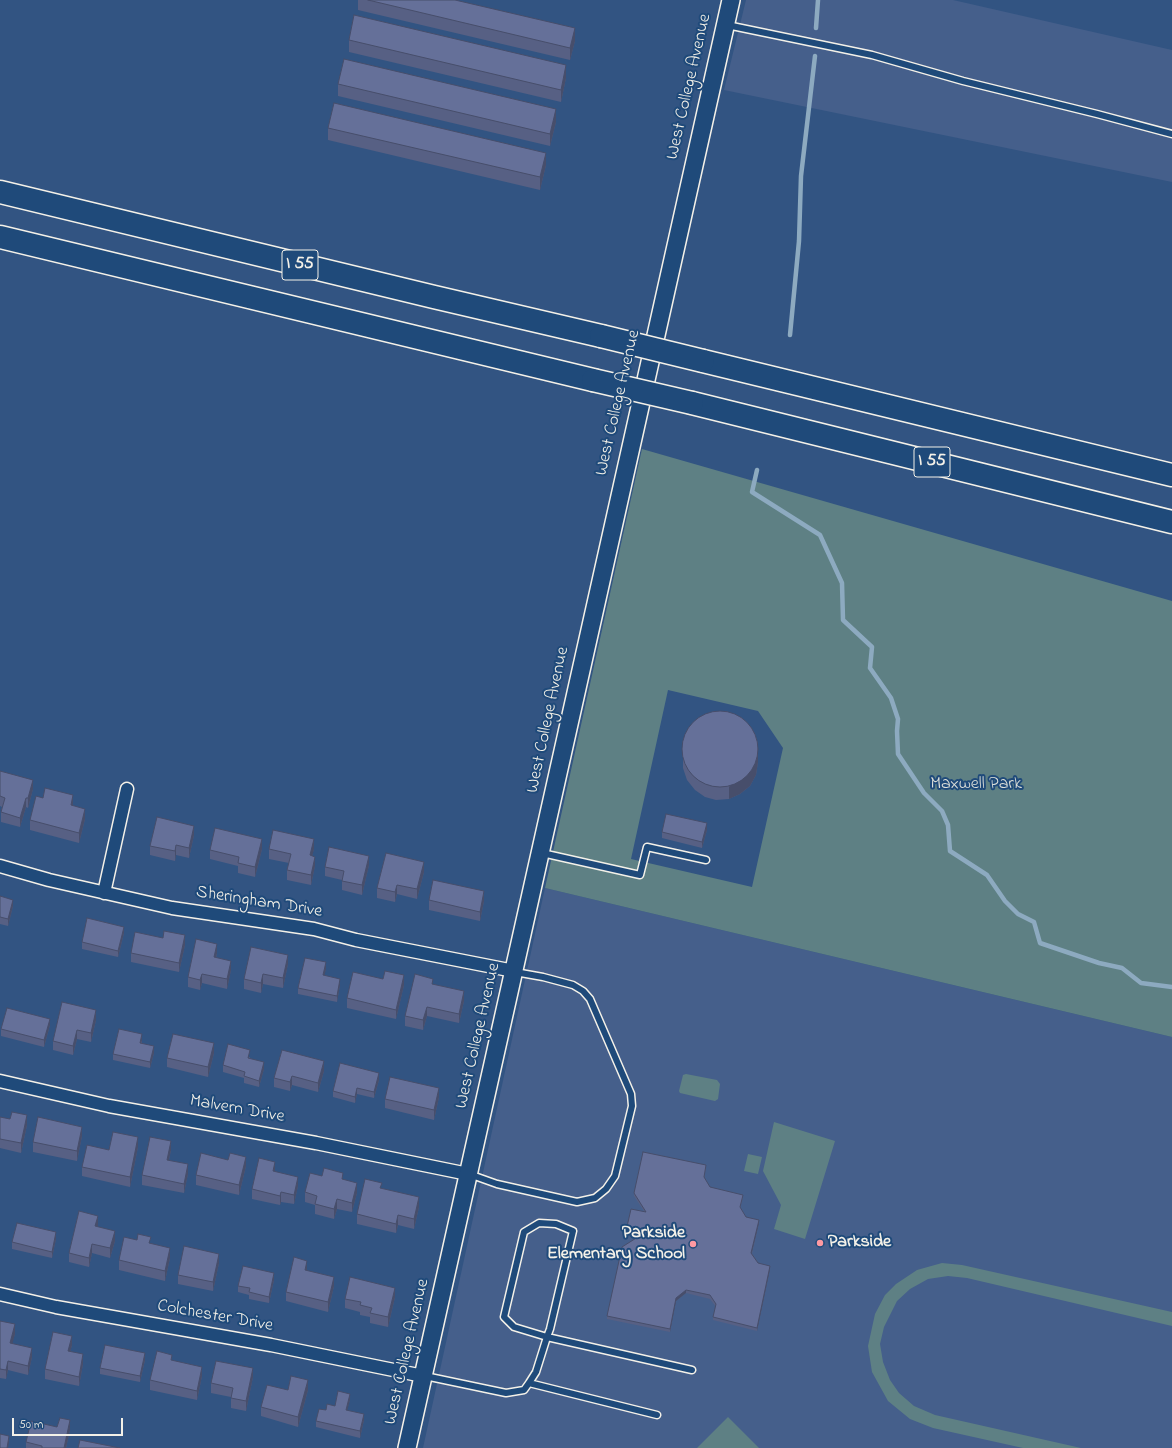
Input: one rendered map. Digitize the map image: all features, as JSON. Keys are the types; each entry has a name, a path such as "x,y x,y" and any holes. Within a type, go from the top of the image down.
{"highway":[{"name":"I 55","path":"0,192 1172,475"},
{"name":"I 55","path":"0,237 692,403 1172,522"}],"main road":[{"name":"West College Avenue","path":"407,1448 731,0"}],"street":[{"path":"104,893 127,789"},
{"name":"Sheringham Drive","path":"0,866 49,880 172,908 314,929 356,940 514,971"},
{"name":"Malvern Drive","path":"0,1081 110,1106 279,1136 468,1174"},
{"name":"Colchester Drive","path":"0,1294 64,1309 271,1345 423,1376"}],"lane":[{"path":"725,24 872,55 963,81 1172,134"},
{"path":"540,853 640,875 647,847 706,860"},
{"path":"468,1174 497,1184 576,1202 595,1198 606,1189 615,1176 632,1106 631,1094 590,999 583,991 573,985 514,971"},
{"path":"423,1376 506,1393 524,1390 530,1383 536,1372 547,1337 573,1231 556,1224 539,1223 524,1232 504,1317 514,1327 547,1337 692,1370"},
{"path":"530,1383 657,1415"}],"shaded area":[{"path":"746,0 953,0 1172,50 1172,182 724,90"},
{"name":"Parkside","path":"545,888 1172,1037 1172,1448 423,1448"}],"green space":[{"name":"Maxwell Park","path":"642,449 1172,601 1172,1037 545,888","holes":["668,690 758,711 783,748 752,887 631,859"]},
{"path":"686,1074 717,1080 720,1084 718,1099 715,1101 680,1093 679,1091 683,1075"},
{"path":"774,1122 835,1141 805,1239 774,1229 781,1205 763,1171"},
{"path":"748,1154 762,1157 758,1174 744,1171"},
{"path":"942,1263 962,1265 1172,1312 1172,1326 967,1278 948,1276 928,1279 910,1289 897,1301 884,1327 880,1344 883,1362 890,1380 899,1393 914,1406 935,1415 1081,1448 1023,1448 933,1428 910,1419 888,1401 872,1372 868,1346 875,1314 885,1295 896,1284 917,1270"},
{"path":"728,1417 759,1448 697,1448"}],"building":[{"path":"368,0 455,0 575,28 570,48"},
{"path":"354,15 566,65 561,90 349,40"},
{"path":"344,59 556,109 550,134 338,84"},
{"path":"334,103 546,153 540,177 328,128"},
{"path":"720,711 734,714 747,722 755,735 758,749 755,763 747,776 734,784 720,787 706,784 693,776 685,763 682,749 685,735 693,722 706,714"},
{"path":"0,771 33,780 20,818 1,812 5,798 0,796"},
{"path":"45,788 73,795 71,805 85,809 79,833 30,820 36,796 43,798"},
{"path":"666,814 707,823 702,842 662,832"},
{"path":"157,817 194,826 189,848 176,845 175,851 150,846"},
{"path":"215,828 262,839 255,867 238,863 239,857 210,850"},
{"path":"273,830 314,839 310,855 315,857 311,875 287,870 291,854 269,849"},
{"path":"329,847 369,856 362,885 342,881 344,871 325,867"},
{"path":"386,853 424,862 417,889 397,885 395,892 377,888"},
{"path":"433,880 484,891 480,912 429,900"},
{"path":"0,896 13,900 8,919 0,917"},
{"path":"87,918 124,927 118,951 82,942"},
{"path":"164,931 185,935 179,963 131,953 135,932 163,938"},
{"path":"196,939 217,944 214,957 231,961 227,979 202,974 200,980 188,977"},
{"path":"251,947 288,955 283,978 263,974 261,983 244,979"},
{"path":"305,958 326,962 323,975 340,979 337,996 298,988"},
{"path":"385,971 404,975 396,1010 347,998 353,972 383,979"},
{"path":"415,974 433,979 432,984 464,991 459,1014 427,1007 423,1020 405,1016"},
{"path":"62,1002 96,1010 91,1033 77,1030 73,1046 53,1041"},
{"path":"7,1008 50,1019 44,1040 1,1029"},
{"path":"119,1029 142,1034 140,1043 154,1046 150,1062 113,1054"},
{"path":"173,1034 214,1043 208,1067 167,1058"},
{"path":"228,1044 250,1050 248,1058 264,1062 259,1081 244,1076 245,1072 223,1065"},
{"path":"282,1050 324,1061 318,1083 292,1076 290,1082 274,1078"},
{"path":"340,1063 379,1073 374,1092 357,1088 355,1097 333,1091"},
{"path":"390,1077 439,1088 434,1110 385,1099"},
{"path":"12,1112 27,1115 21,1143 0,1139 0,1117 10,1119"},
{"path":"38,1117 82,1127 77,1151 33,1142"},
{"path":"113,1132 138,1137 130,1177 82,1167 87,1145 109,1150"},
{"path":"150,1137 171,1141 167,1160 188,1164 184,1184 142,1175"},
{"name":"Parkside Elementary School","path":"643,1152 706,1165 704,1177 710,1187 743,1195 740,1207 746,1217 759,1220 751,1253 758,1263 770,1266 757,1328 713,1317 716,1304 710,1295 686,1290 676,1298 670,1329 607,1316 622,1247 641,1235 626,1231 631,1209 646,1212 634,1193"},
{"path":"201,1153 228,1160 230,1153 246,1157 239,1185 196,1175"},
{"path":"259,1158 275,1162 273,1171 298,1177 294,1195 281,1192 280,1196 252,1189"},
{"path":"324,1168 343,1173 342,1179 357,1183 352,1203 337,1199 334,1209 315,1204 317,1196 305,1192 310,1173 322,1176"},
{"path":"365,1179 382,1183 380,1188 419,1197 414,1219 398,1215 396,1224 357,1214"},
{"path":"79,1211 98,1216 95,1226 115,1231 110,1248 92,1244 89,1258 69,1253"},
{"path":"17,1223 56,1232 52,1252 12,1242"},
{"path":"138,1234 151,1237 149,1243 170,1248 165,1271 119,1260 124,1237 137,1240"},
{"path":"184,1246 219,1254 213,1282 178,1275"},
{"path":"294,1257 307,1261 305,1270 334,1277 328,1302 286,1292"},
{"path":"243,1266 274,1273 269,1297 249,1292 250,1288 238,1286"},
{"path":"350,1277 395,1288 388,1317 370,1313 372,1308 360,1305 361,1302 345,1299"},
{"path":"0,1321 15,1324 10,1343 32,1348 28,1366 8,1361 6,1370 0,1369"},
{"path":"53,1332 72,1336 68,1351 83,1354 79,1377 45,1369"},
{"path":"105,1345 145,1353 140,1376 100,1368"},
{"path":"157,1351 172,1355 171,1360 202,1367 197,1391 150,1380"},
{"path":"216,1361 253,1368 246,1401 231,1398 233,1388 211,1383"},
{"path":"291,1376 308,1380 298,1417 261,1407 267,1385 288,1390"},
{"path":"338,1391 350,1394 346,1410 364,1414 360,1431 316,1421 319,1409 326,1410 327,1404 335,1406"},
{"path":"60,1418 70,1420 64,1448 42,1448 42,1446 26,1442 31,1421 57,1427"},
{"path":"0,1434 9,1436 7,1448 0,1448"},
{"path":"80,1440 120,1448 78,1448"}],"waterway":[{"path":"816,28 818,0"},
{"path":"790,335 799,241 801,176 815,56"},
{"path":"757,470 752,492 820,535 842,583 843,620 872,647 870,668 891,698 898,719 898,754 924,793 942,811 948,825 950,851 987,875 1005,901 1018,914 1034,922 1040,943 1099,963 1122,968 1141,983 1172,987"}],"place":[{"name":"Parkside","path":"820,1243"},
{"name":"Parkside Elementary School","path":"693,1244"}]}
